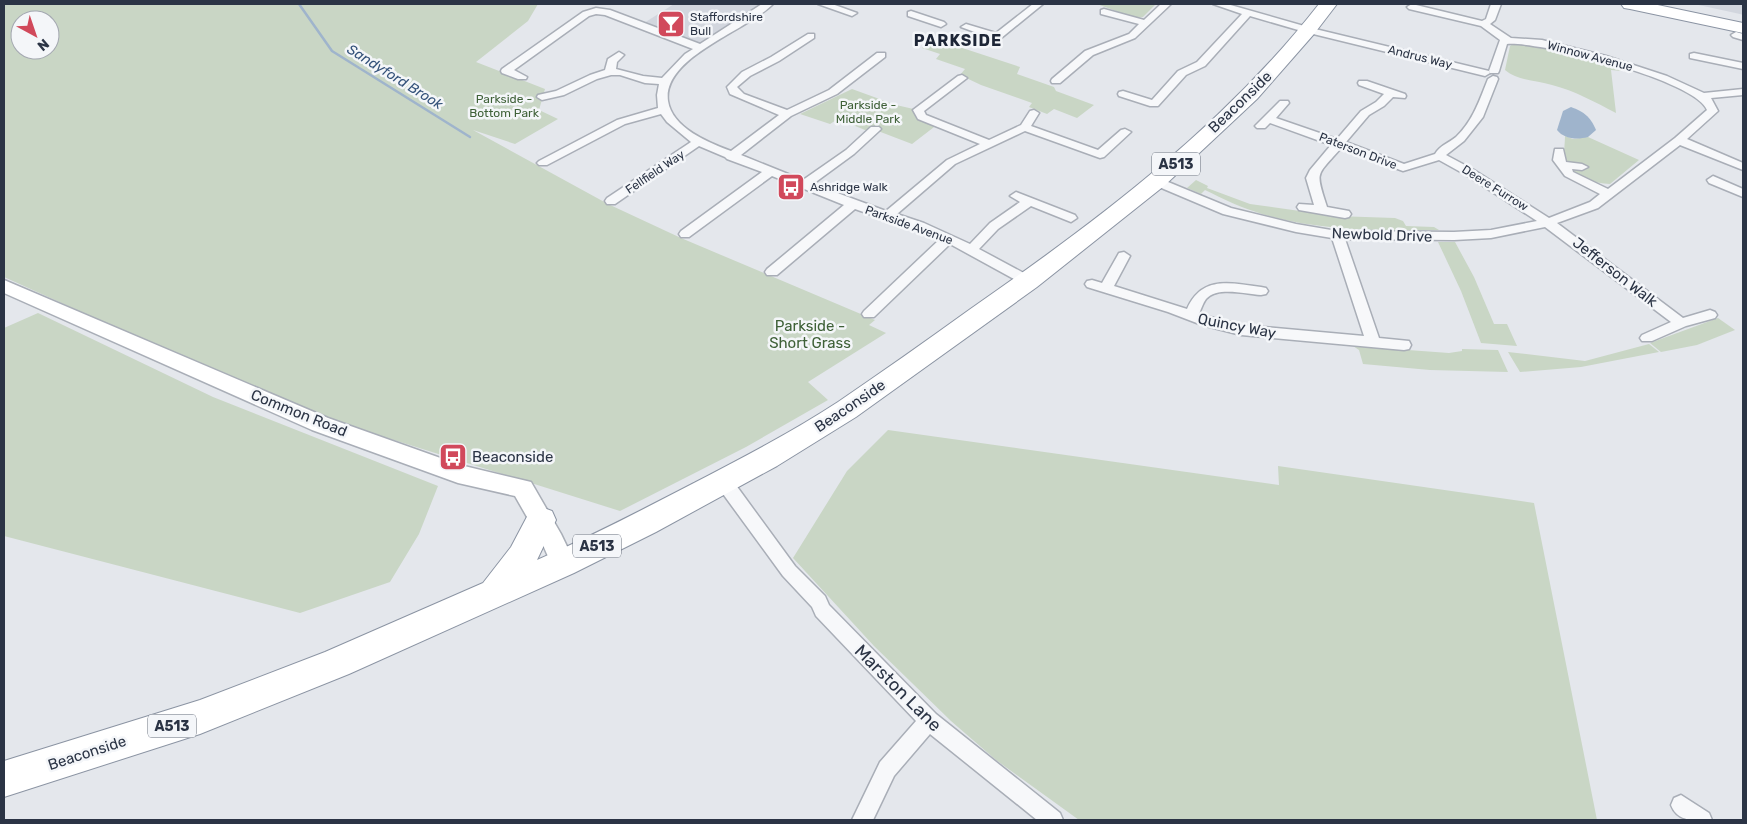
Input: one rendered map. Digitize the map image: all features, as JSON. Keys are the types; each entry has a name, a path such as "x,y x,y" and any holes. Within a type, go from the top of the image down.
{"highway":[{"name":"Beaconside","path":"4,779 200,717 337,663 563,563 724,482 846,410 1028,281 1156,181 1250,96 1308,30 1328,4"},
{"path":"1630,4 1741,30"},
{"path":"1662,4 1741,30"},
{"path":"491,594 514,570 525,554 541,520"}],"street":[{"path":"543,163 621,122 664,110 662,94 665,81 689,56 768,4"},
{"path":"823,4 852,13"},
{"path":"966,27 997,38 1038,4"},
{"path":"1056,80 1089,53 1132,36 1166,4"},
{"path":"1218,4 1248,10 1308,30"},
{"path":"1484,24 1490,20 1496,4"},
{"path":"1412,8 1484,24 1507,40 1502,44 1491,74"},
{"path":"1154,104 1182,74 1201,64 1248,10"},
{"path":"522,77 506,71 586,14 596,11 607,12 700,48"},
{"path":"915,11 941,24"},
{"path":"1104,12 1145,23"},
{"name":"Andrus Way","path":"1308,30 1356,39 1491,74"},
{"path":"787,114 740,96 734,92 732,86 737,80 811,36"},
{"name":"Winnow Avenue","path":"1507,40 1524,40 1603,57 1675,83 1702,96"},
{"path":"610,72 612,61 619,55"},
{"path":"731,157 787,114 833,92 881,56"},
{"path":"1694,56 1707,63 1743,66"},
{"path":"542,97 552,97 599,75 617,71 649,80 665,81"},
{"name":"Paterson Drive","path":"1284,103 1265,122 1338,143 1403,168 1440,156 1443,150 1460,139 1478,116 1491,74"},
{"path":"962,78 918,110 922,117 989,144"},
{"path":"1322,210 1312,178 1314,172 1366,113 1395,94 1363,83"},
{"path":"1702,96 1743,92"},
{"path":"1123,94 1166,108"},
{"name":"Newbold Drive","path":"1156,181 1227,211 1296,228 1337,235 1454,236 1500,233 1548,222 1594,205 1679,140 1713,111 1709,102 1702,96"},
{"name":"Parkside Avenue","path":"664,110 671,120 698,142 803,185 949,238 1028,281"},
{"path":"888,216 951,162 1025,127 1034,113"},
{"path":"1025,127 1100,155 1125,132"},
{"path":"803,185 850,152 875,129"},
{"path":"1679,140 1743,167"},
{"name":"Fellfield Way","path":"611,201 698,142"},
{"path":"1559,152 1558,160 1560,165 1576,178 1610,194"},
{"name":"Deere Furrow","path":"1440,156 1456,164 1548,222"},
{"path":"1560,165 1582,167"},
{"path":"685,234 770,172"},
{"path":"1713,180 1742,192"},
{"path":"1016,196 1071,218"},
{"path":"971,250 994,226 1030,201"},
{"path":"772,272 853,204"},
{"path":"1302,208 1345,214"},
{"name":"Jefferson Walk","path":"1548,222 1601,260 1681,323"},
{"path":"1337,235 1373,342"},
{"path":"869,314 949,238"},
{"path":"1106,288 1124,256"},
{"path":"1191,316 1202,295 1207,290 1231,282 1261,291"},
{"name":"Quincy Way","path":"1092,284 1206,322 1241,330 1404,345"},
{"name":"Common Road","path":"4,286 320,424 458,474 523,489 563,563"},
{"path":"1647,338 1681,323 1710,315"},
{"name":"Marston Lane","path":"724,482 789,571 819,602 822,610 929,722 1053,820"},
{"path":"862,820 887,769 929,722"},
{"path":"1681,805 1702,820"}],"shaded area":[{"path":"674,4 762,4 700,43 644,23"},
{"path":"1694,4 1743,4 1743,15 1740,14"}],"green space":[{"path":"4,4 538,4 528,21 476,62 545,89 539,110 558,119 515,144 473,130 608,204 681,238 875,320 869,325 886,333 808,382 828,400 746,447 620,511 327,419 203,367 4,277"},
{"path":"1097,4 1156,4 1143,17 1135,18"},
{"path":"935,39 1020,67 1017,74 1054,87 1056,91 1094,105 1077,118 1054,109 1047,114 1029,107 1032,103 981,85 960,75 965,69 936,59 940,54 922,48"},
{"path":"1514,43 1563,50 1621,66 1622,71 1611,70 1616,113 1569,90 1510,74 1505,70 1510,46"},
{"name":"Parkside - Middle Park","path":"852,89 896,105 918,110 938,124 912,144 878,131 865,130 838,119 830,124 800,114"},
{"path":"1565,136 1573,139 1588,137 1639,160 1610,184 1584,179 1572,173 1565,163"},
{"path":"1196,180 1208,186 1207,188 1250,204 1335,216 1395,218 1403,221 1406,226 1434,227 1439,230 1350,229 1284,220 1247,209 1205,190 1201,194 1187,188"},
{"path":"1438,242 1455,242 1474,277 1494,324 1507,324 1517,346 1481,343 1461,291"},
{"path":"38,313 213,397 438,486 419,534 390,582 300,613 4,536 4,328"},
{"path":"1718,318 1735,330 1697,345 1661,352 1650,343"},
{"path":"1649,344 1659,352 1581,367 1520,372 1508,352 1585,361"},
{"path":"1353,346 1449,353 1462,351 1462,349 1498,350 1508,372 1430,370 1363,364 1359,350"},
{"path":"888,430 1279,485 1278,466 1534,503 1597,820 1079,820 996,760 951,721 874,646 793,558 847,471"}],"water":[{"path":"1571,107 1586,115 1594,125 1596,130 1588,137 1571,138 1557,130 1563,111"}],"waterway":[{"name":"Sandyford Brook","path":"299,4 332,51 470,137"}],"place":[{"name":"Staffordshire Bull","path":"671,24"},
{"name":"Ashridge Walk","path":"791,187"},
{"name":"Beaconside","path":"453,457"}],"district":[{"name":"PARKSIDE","path":"958,40"}],"park label":[{"name":"Parkside - Bottom Park","path":"504,106"},
{"name":"Parkside - Short Grass","path":"810,334"}]}
